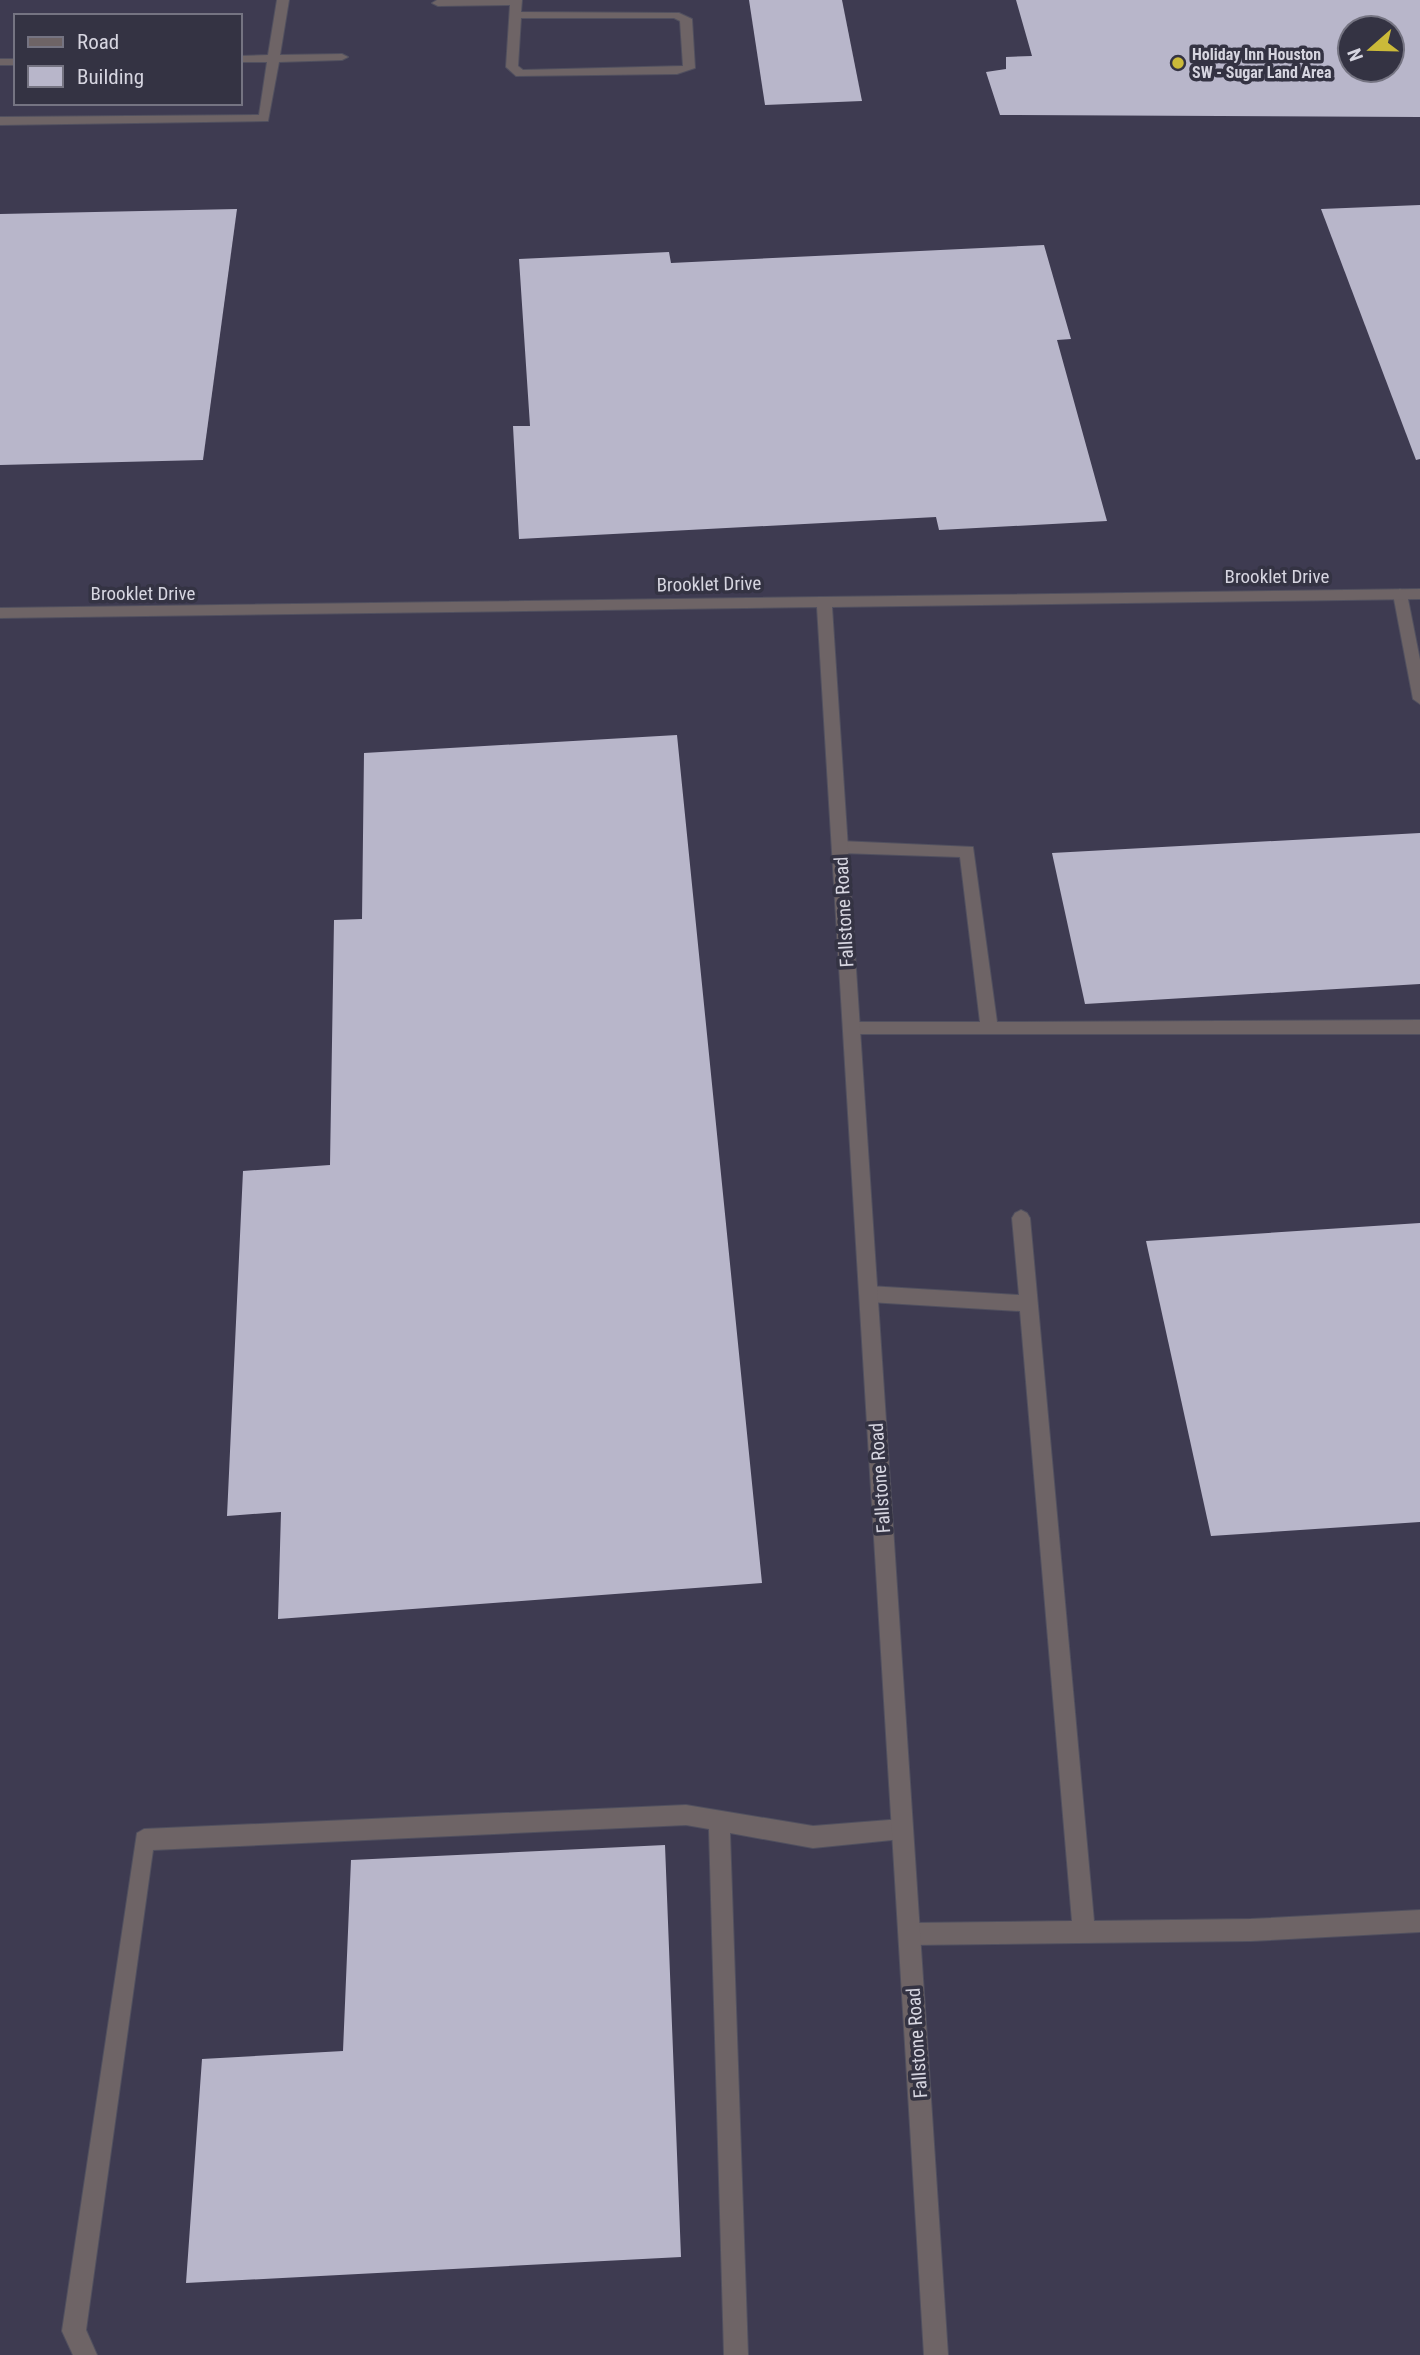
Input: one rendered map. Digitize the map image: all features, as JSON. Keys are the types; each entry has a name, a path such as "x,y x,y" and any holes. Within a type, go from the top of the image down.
{"street":[{"path":"0,121 264,118 283,0"},
{"path":"438,3 516,1 515,15 512,67 520,74 677,71 689,68 686,19 675,15 515,15"},
{"path":"242,59 342,57"},
{"path":"1400,594 1420,699"},
{"name":"Brooklet Drive","path":"0,613 414,610 824,600 1420,594"},
{"name":"Fallstone Road","path":"824,600 936,2355"},
{"path":"840,847 967,851 989,1028"},
{"path":"851,1029 1420,1027"},
{"path":"1021,1218 1084,1931"},
{"path":"869,1294 1029,1304"},
{"path":"85,2355 74,2331 144,1840 686,1815 813,1837 902,1829"},
{"path":"719,1821 736,2355"},
{"path":"910,1934 1251,1930 1420,1921"}],"shaded area":[{"path":"0,0 1420,0 1420,2355 0,2355"}],"building":[{"path":"749,0 842,0 862,101 765,105"},
{"name":"Holiday Inn Houston SW - Sugar Land Area","path":"1016,0 1420,0 1420,117 1000,115 986,72 1006,69 1006,57 1032,56"},
{"path":"1420,205 1420,459 1416,460 1321,209"},
{"path":"237,209 203,460 0,465 0,214"},
{"path":"1044,245 1071,339 1057,340 1107,521 939,530 936,517 519,539 513,426 530,426 519,259 669,252 671,263"},
{"path":"677,735 762,1583 278,1619 281,1512 227,1516 243,1171 330,1165 334,920 362,919 364,753"},
{"path":"1420,833 1420,984 1085,1004 1052,853"},
{"path":"1420,1223 1420,1522 1211,1536 1146,1241"},
{"path":"665,1845 681,2257 186,2283 202,2059 343,2051 351,1860"}],"place":[{"name":"Holiday Inn Houston SW - Sugar Land Area","path":"1178,63"}]}
